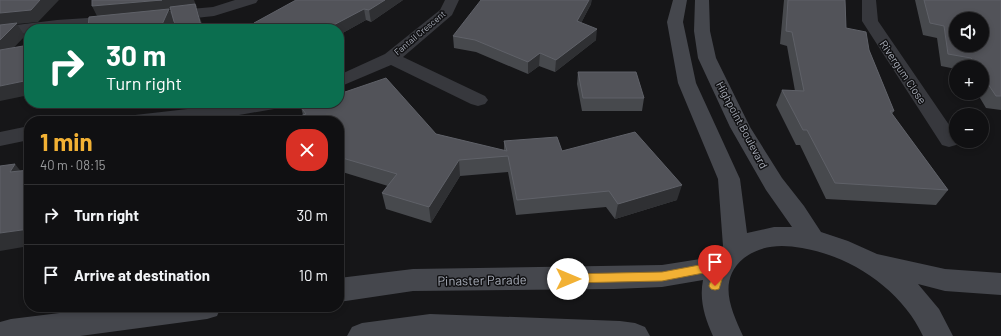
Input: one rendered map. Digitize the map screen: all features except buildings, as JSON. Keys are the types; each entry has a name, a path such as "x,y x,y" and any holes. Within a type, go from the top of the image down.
{"street":[{"path":"152,18 214,12 251,0"},
{"name":"Fantail Crescent","path":"344,80 391,58 447,12 452,0"},
{"path":"680,0 675,22 687,83 729,179 728,257 715,286 717,309 728,336"},
{"name":"Highpoint Boulevard","path":"702,0 702,31 707,58 740,127 774,184 796,212 812,239"},
{"name":"Rivergum Close","path":"869,0 870,21 949,140"},
{"path":"71,24 129,20"},
{"path":"0,32 24,29"},
{"path":"391,58 478,100"},
{"path":"183,116 245,108"},
{"path":"0,139 24,134"},
{"name":"Pinaster Parade","path":"344,289 413,280 662,276 728,257 758,239 784,236 812,239 841,248 870,262"},
{"path":"870,262 945,280 1001,284"},
{"path":"870,262 901,285 926,313 938,336"},
{"path":"0,335 11,332 168,312"},
{"path":"362,336 430,327 620,334 635,336"}],"route":[{"path":"568,279 662,276 721,266 715,286"}]}
